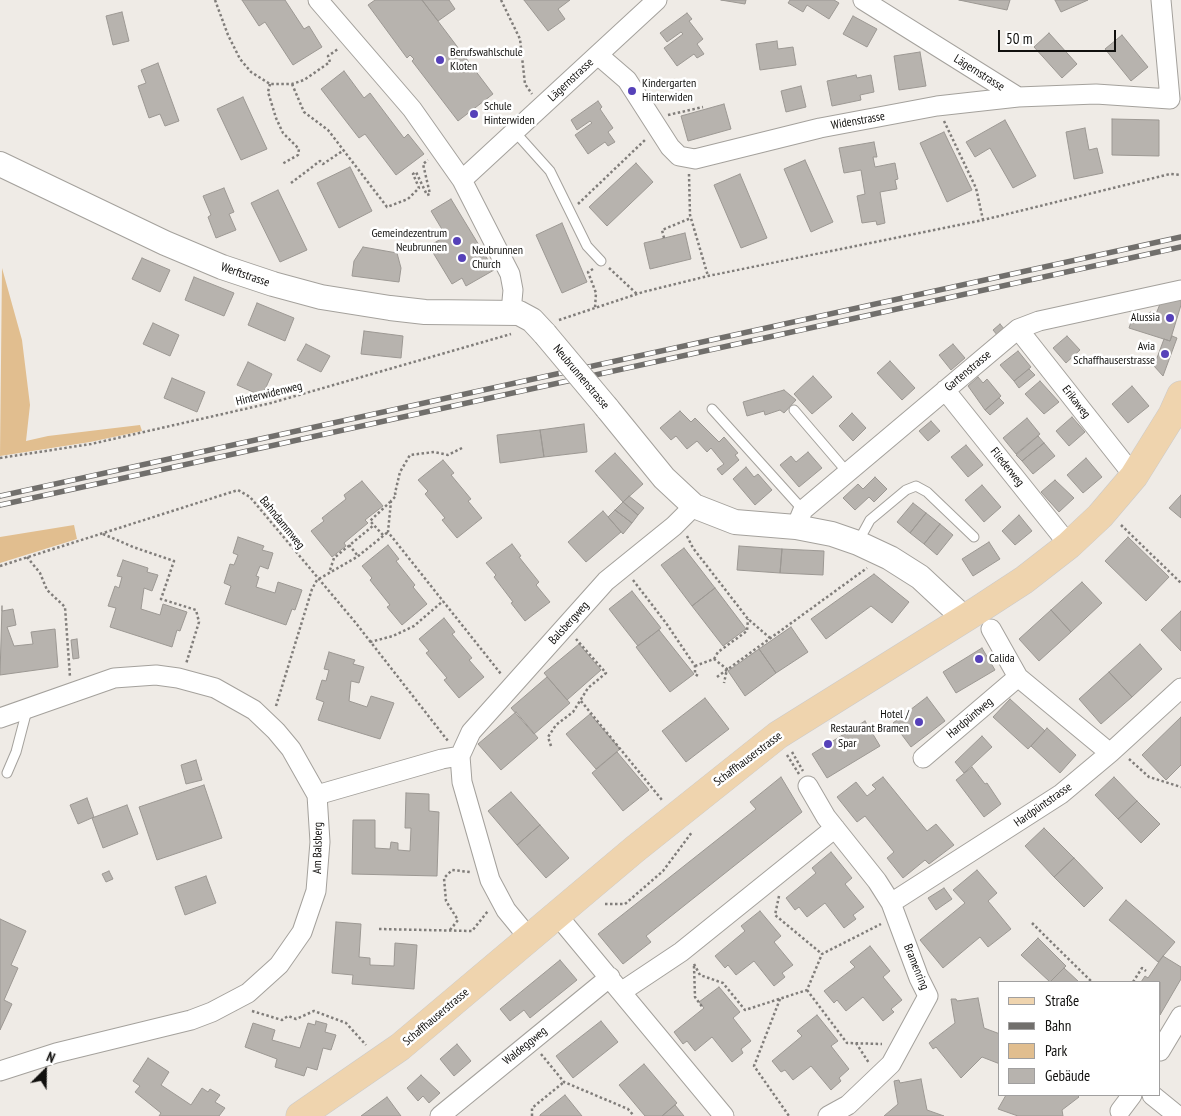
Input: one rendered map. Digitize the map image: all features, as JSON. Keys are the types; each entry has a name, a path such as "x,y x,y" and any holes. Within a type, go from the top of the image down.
{"main road":[{"name":"Schaffhauserstrasse","path":"300,1116 400,1047 682,810 964,618 1024,580 1069,544 1100,516 1134,476 1172,415 1181,395"}],"street":[{"path":"318,0 412,109 462,180 510,274 512,290 511,312"},
{"name":"Lägernstrasse","path":"462,180 658,0"},
{"name":"Lägernstrasse","path":"863,0 1018,97"},
{"path":"1161,0 1175,103"},
{"path":"598,55 627,80 674,152 679,156 689,158"},
{"name":"Widenstrasse","path":"689,158 695,159 820,128 937,106 1018,97 1096,94 1175,103"},
{"name":"Werftstrasse","path":"0,164 165,243 222,267 273,284 320,297 372,306 425,312 511,312"},
{"name":"Gartenstrasse","path":"799,519 848,473 1018,329 1039,321 1181,290"},
{"name":"Neubrunnenstrasse","path":"511,312 526,316 542,330 664,478 694,506 735,522 799,519 858,543 890,558 920,577 964,618"},
{"name":"Erikaweg","path":"1018,329 1134,476"},
{"name":"Fliederweg","path":"945,390 1069,544"},
{"name":"Balsbergweg","path":"529,938 506,910 490,880 462,782 460,756 471,732 606,581 674,526 694,506"},
{"path":"991,629 1018,677 1113,750"},
{"name":"Am Balsberg","path":"0,718 114,678 156,675 196,682 215,688 238,700 269,723 291,749 318,795 319,869 312,905 292,949 264,980 235,1001 191,1020 56,1053 0,1071"},
{"name":"Hardpüntweg","path":"923,758 1018,677"},
{"name":"Hardpüntstrasse","path":"893,910 1061,794 1181,688"},
{"path":"318,795 442,759 460,756"},
{"name":"Bramenring","path":"808,786 835,828 877,881 893,910 919,978 928,996 891,1064 848,1105 828,1116"},
{"path":"615,984 681,952 835,828"},
{"path":"557,915 724,1116"},
{"name":"Waldeggweg","path":"440,1116 530,1042 615,984"},
{"path":"1161,1049 1181,1016"},
{"path":"1120,1112 1131,1096"},
{"path":"1153,1096 1178,1116"}],"lane":[{"path":"515,132 550,171 587,246 601,261"},
{"path":"712,409 799,519"},
{"path":"794,410 848,473"},
{"path":"858,543 870,520 906,490 916,486 927,492 974,537"},
{"path":"7,773 16,752 28,708"}],"path":[{"path":"215,0 228,35 240,59 251,72 270,84 292,84 304,80 330,62 328,56 352,40"},
{"path":"501,0 520,38 525,84 542,107"},
{"path":"270,84 268,92 276,118 284,133 299,149 298,155 282,164"},
{"path":"292,84 304,112 321,123 387,206 408,199 419,188 413,174 416,172 427,195 430,194 423,164 440,149"},
{"path":"571,212 657,125 704,106"},
{"path":"937,106 976,188 982,220"},
{"path":"291,183 320,161 322,164 344,150"},
{"path":"689,158 691,218 708,276"},
{"name":"Hinterwidenweg","path":"0,458 91,444 271,403 542,330 595,308 637,294 708,276 982,220 1147,179 1170,174 1181,174"},
{"path":"664,238 662,230 691,218"},
{"path":"595,308 596,293 594,283 588,272 600,266 601,261 637,294"},
{"path":"383,536 370,520 396,496 394,493 400,472 410,455 434,452 448,455 462,448"},
{"name":"Bahndammweg","path":"0,566 238,490 250,497 370,642 448,741"},
{"path":"391,501 388,532 512,687"},
{"path":"1117,521 1181,583"},
{"path":"330,571 334,558 374,525"},
{"path":"684,530 693,548 748,619 770,638"},
{"path":"275,708 312,588 317,580 358,556 388,532"},
{"path":"101,533 133,547 174,561 161,599 196,610 199,622 183,671"},
{"path":"349,545 358,556"},
{"path":"27,557 40,573 47,590 65,607 71,683"},
{"path":"717,677 874,562"},
{"path":"628,573 695,666 695,674 698,676"},
{"path":"370,642 393,636 414,626 443,600"},
{"path":"695,666 714,659 718,652 747,631 748,619"},
{"path":"551,746 548,737 556,724 573,712 588,688 606,673 571,634"},
{"path":"714,659 727,669"},
{"path":"724,683 727,669"},
{"path":"580,701 666,805"},
{"path":"783,741 788,757 808,786"},
{"path":"783,741 808,779 808,786"},
{"path":"1113,750 1149,777 1181,786"},
{"path":"599,904 625,904 663,871 693,831"},
{"path":"450,930 458,920 446,901 444,878 452,870 466,873 472,871"},
{"path":"780,890 775,915 822,954"},
{"path":"379,929 472,931 499,897"},
{"path":"694,964 700,975 723,983 745,1010 807,990 822,954 893,910"},
{"path":"1032,923 1091,981"},
{"path":"698,956 694,964 695,997 703,1008"},
{"path":"1134,981 1142,968 1146,971"},
{"path":"807,990 847,1042 902,1045"},
{"path":"780,999 754,1066 789,1116"},
{"path":"250,1010 282,1020 288,1016 296,1019 314,1010 346,1023 367,1047"},
{"path":"530,1042 564,1082 628,1109 634,1116"},
{"path":"856,1043 878,1077"},
{"path":"532,1116 532,1108 564,1082"}],"green space":[{"path":"2,268 22,340 30,405 26,441 48,436 140,425 142,431 90,442 0,456"},
{"path":"74,525 77,539 0,563 0,537"}],"building":[{"path":"242,0 285,0 304,29 309,26 322,47 293,65 265,22 259,26"},
{"name":"Berufswahlschule Kloten","path":"375,0 422,0 493,94 458,121 412,61 414,59 410,55 407,58 368,5"},
{"path":"422,0 449,0 455,9 438,21"},
{"path":"524,0 570,0 558,9 565,19 548,31"},
{"path":"721,0 746,0 745,4"},
{"path":"790,0 834,0 839,3 829,19 807,5 803,12 788,3"},
{"path":"959,0 1010,0 1007,10"},
{"path":"1055,0 1088,0 1061,12"},
{"path":"122,12 129,41 113,45 106,16"},
{"path":"687,13 692,19 689,21 703,39 697,44 704,54 697,58 694,54 677,66 664,48 683,34 681,32 667,42 660,33"},
{"path":"853,16 877,29 867,47 843,34"},
{"path":"1049,33 1077,64 1062,78 1034,47"},
{"path":"1122,35 1148,67 1131,81 1105,49"},
{"path":"777,41 778,49 793,47 796,65 760,70 756,44"},
{"path":"920,52 926,86 899,90 894,56"},
{"path":"158,63 179,121 165,126 160,114 149,118 138,86 146,83 141,70"},
{"path":"344,71 364,98 370,93 404,138 408,134 424,154 396,175 365,134 359,138 321,89"},
{"path":"856,75 857,78 871,75 874,92 860,95 861,100 832,106 827,81"},
{"path":"801,86 806,107 786,112 781,91"},
{"path":"243,97 267,149 241,160 217,109"},
{"path":"598,101 602,107 600,109 613,128 608,132 615,142 608,146 605,142 588,154 575,135 592,123 590,121 577,130 571,120"},
{"path":"724,104 731,129 688,141 681,116"},
{"path":"1112,119 1159,120 1159,156 1112,155"},
{"path":"1005,120 1036,176 1013,188 990,148 975,157 966,142"},
{"path":"1085,128 1089,150 1097,148 1103,173 1074,179 1066,132"},
{"path":"944,132 972,190 947,202 920,143"},
{"path":"874,142 877,157 873,157 875,167 895,163 898,179 895,180 897,189 880,192 885,223 877,225 876,221 862,223 857,196 865,194 861,170 844,173 839,148"},
{"path":"805,160 833,222 811,232 784,169"},
{"path":"636,163 653,182 607,226 589,207"},
{"path":"350,167 372,211 339,228 317,183"},
{"path":"740,174 767,238 741,248 714,185"},
{"path":"224,188 234,212 229,214 236,230 216,238 208,217 211,215 203,196"},
{"path":"278,190 307,250 280,262 251,203"},
{"name":"Gemeindezentrum Neubrunnen","path":"451,199 494,270 466,286 462,278 452,284 429,246 446,236 431,211"},
{"path":"562,223 587,282 562,293 536,235"},
{"path":"685,233 691,259 650,269 644,243"},
{"path":"363,247 397,253 401,268 399,282 352,276 354,261"},
{"path":"142,258 170,270 160,292 132,279"},
{"path":"194,277 234,293 224,316 185,300"},
{"path":"1171,296 1181,300 1181,305 1170,341 1129,328 1134,313 1148,317 1150,312 1156,314 1162,299"},
{"path":"257,303 294,318 285,341 248,325"},
{"path":"153,323 179,335 170,356 143,344"},
{"path":"1000,324 1005,330 998,336 993,330"},
{"path":"364,331 403,336 401,358 361,354"},
{"path":"1067,336 1080,350 1066,363 1053,348"},
{"name":"Avia Schaffhauserstrasse","path":"1172,336 1177,338 1163,376 1154,366 1164,339 1170,341"},
{"path":"306,344 330,356 321,372 297,360"},
{"path":"953,344 965,358 951,370 939,355"},
{"path":"1018,351 1031,367 1014,381 1000,365"},
{"path":"890,361 915,388 902,400 877,373"},
{"path":"248,362 272,374 262,396 237,385"},
{"path":"1029,369 1035,375 1019,388 1014,381"},
{"path":"813,376 832,397 812,414 794,394"},
{"path":"978,377 983,383 987,379 1001,396 985,410 968,386"},
{"path":"172,378 205,392 197,412 164,398"},
{"path":"1040,381 1059,402 1044,414 1025,394"},
{"path":"1132,386 1149,406 1128,423 1112,404"},
{"path":"784,390 796,400 784,413 780,410 765,415 764,411 747,416 743,402"},
{"path":"999,398 1004,403 990,415 985,410"},
{"path":"680,411 691,422 695,418 719,442 724,437 738,453 735,455 739,460 722,475 717,469 724,464 711,448 707,452 697,441 687,449 676,436 671,440 660,428"},
{"path":"852,413 866,428 853,441 839,426"},
{"path":"1072,417 1085,432 1069,446 1056,431"},
{"path":"1027,418 1040,434 1016,454 1003,438"},
{"path":"931,421 940,431 928,441 919,431"},
{"path":"584,424 587,452 544,457 540,430"},
{"path":"540,430 544,457 500,463 497,435"},
{"path":"1038,436 1044,443 1022,461 1016,455"},
{"path":"1044,443 1055,456 1033,474 1022,461"},
{"path":"966,445 983,465 968,477 951,457"},
{"path":"808,452 822,468 799,487 780,465 791,456 796,462"},
{"path":"615,453 643,484 623,502 595,471"},
{"path":"1086,458 1102,477 1083,493 1067,475"},
{"path":"443,460 454,473 451,475 471,499 468,501 482,518 457,538 442,520 445,518 425,494 428,491 418,480"},
{"path":"746,467 754,477 758,474 772,490 755,505 733,479"},
{"path":"875,477 887,489 874,502 869,497 855,510 843,498 858,484 863,489"},
{"path":"1055,480 1074,498 1059,512 1041,492"},
{"path":"362,481 383,506 365,520 368,523 344,543 346,546 332,557 311,531 324,521 322,518 346,499 344,495"},
{"path":"982,485 1001,507 984,522 965,500"},
{"path":"1181,495 1181,518 1169,508"},
{"path":"629,496 644,508 638,515 623,502"},
{"path":"623,502 638,515 632,523 615,510"},
{"path":"913,503 926,513 910,533 897,522"},
{"path":"615,510 632,523 623,534 608,517"},
{"path":"603,511 621,532 586,562 568,542"},
{"path":"926,513 940,524 924,544 910,533"},
{"path":"1019,515 1032,531 1015,545 1002,531"},
{"path":"940,524 953,535 937,555 924,544"},
{"path":"238,537 264,546 262,550 273,553 268,569 260,566 256,576 259,577 256,587 275,593 278,582 302,590 295,610 292,609 286,625 225,604 231,586 224,583 230,564 234,565 238,555 233,553"},
{"path":"1128,537 1169,577 1146,601 1105,561"},
{"path":"989,542 1000,559 973,576 962,559"},
{"path":"512,544 521,556 519,557 539,582 536,585 550,602 525,621 494,577 496,575 486,563"},
{"path":"388,545 399,559 396,561 415,585 413,587 427,604 402,625 387,607 390,605 370,580 372,578 362,566"},
{"path":"739,546 782,549 780,573 737,570"},
{"path":"684,548 715,588 692,606 661,565"},
{"path":"782,549 824,551 823,575 780,573"},
{"path":"123,560 148,568 147,572 158,575 152,591 144,588 141,609 160,615 163,604 187,612 180,631 177,630 172,647 110,627 116,608 108,606 115,586 119,588 122,577 117,576"},
{"path":"874,574 909,602 892,623 871,606 826,639 811,619"},
{"path":"1082,582 1102,603 1071,632 1051,610"},
{"path":"715,588 746,629 723,646 692,606"},
{"path":"632,591 661,628 638,646 609,609"},
{"path":"2,606 2,611 13,609 16,625 7,627 14,646 33,644 31,632 55,629 58,667 0,675"},
{"path":"1051,610 1071,632 1039,661 1019,639"},
{"path":"1181,611 1181,651 1161,630"},
{"path":"444,618 455,632 452,634 472,658 469,660 484,677 459,698 444,680 447,678 426,653 429,651 419,639"},
{"path":"791,627 808,652 776,673 759,649"},
{"path":"659,630 694,674 670,692 636,647"},
{"path":"77,639 79,658 73,659 71,640"},
{"path":"579,644 601,670 567,700 544,673"},
{"path":"1140,644 1162,669 1132,697 1109,672"},
{"path":"982,648 995,670 956,693 943,672"},
{"path":"759,649 776,673 745,696 728,671"},
{"path":"329,652 355,660 353,664 364,667 359,683 351,681 349,701 367,707 371,696 394,703 380,739 318,720 324,702 316,699 322,680 326,681 329,670 324,669"},
{"path":"1109,672 1132,697 1101,724 1079,699"},
{"path":"547,677 570,703 534,734 511,708"},
{"name":"Hotel / Restaurant Bramen","path":"927,697 945,721 911,747 893,723"},
{"path":"705,698 729,729 686,762 662,731"},
{"path":"1010,699 1045,731 1028,749 993,717"},
{"path":"516,712 538,738 501,770 478,744"},
{"path":"590,714 620,749 596,769 566,734"},
{"path":"1181,717 1181,765 1166,780 1142,755"},
{"path":"865,721 880,746 827,778 812,754"},
{"path":"1047,728 1076,755 1060,773 1031,746"},
{"path":"982,736 992,747 964,773 955,762"},
{"path":"617,752 649,790 623,811 592,773"},
{"path":"196,760 202,780 186,784 181,765"},
{"path":"972,767 985,784 987,783 1001,804 984,817 956,780"},
{"path":"781,777 802,812 646,936 651,942 623,964 598,934 756,809 750,802"},
{"path":"883,777 927,831 936,824 954,845 929,864 925,860 903,878 887,858 894,852 865,816 857,822 837,797 856,782 867,796 876,789 872,785"},
{"path":"1114,777 1137,801 1118,819 1095,795"},
{"path":"204,785 222,838 157,860 139,807"},
{"path":"511,792 540,825 517,845 488,811"},
{"path":"406,793 429,794 429,811 439,812 437,876 352,874 353,820 375,820 375,848 390,849 391,842 398,843 398,850 410,851 411,828 405,828"},
{"path":"87,798 94,817 78,824 70,805"},
{"path":"1137,801 1160,824 1141,843 1118,819"},
{"path":"127,805 138,834 103,848 92,818"},
{"path":"540,825 569,858 546,878 517,845"},
{"path":"1044,828 1074,858 1054,877 1025,846"},
{"path":"831,852 852,878 845,884 864,907 853,915 856,919 844,928 825,903 807,917 799,907 795,910 786,898 816,873 812,868"},
{"path":"1074,858 1103,888 1084,907 1054,877"},
{"path":"977,870 997,893 988,901 1011,929 988,947 980,937 943,968 920,940 965,903 953,890"},
{"path":"109,871 113,879 106,882 102,874"},
{"path":"206,876 216,903 185,915 175,887"},
{"path":"944,888 952,899 936,910 928,898"},
{"path":"1126,900 1175,942 1158,962 1109,920"},
{"path":"760,911 781,936 774,942 793,965 782,973 785,977 774,986 754,961 736,975 728,965 725,968 715,956 745,931 741,926"},
{"path":"0,919 26,931 11,965 18,968 4,1000 12,1004 0,1030"},
{"path":"336,922 361,924 359,957 370,958 370,965 394,966 395,943 417,945 414,989 352,984 353,975 332,973"},
{"path":"1038,938 1066,966 1049,981 1021,955"},
{"path":"870,946 890,971 883,977 902,1000 891,1009 894,1012 883,1021 863,997 846,1011 837,1000 834,1003 824,991 855,967 850,962"},
{"path":"1163,956 1181,967 1181,979 1161,1013 1161,981 1142,981 1145,976 1148,978"},
{"path":"560,960 577,980 530,1018 524,1010 510,1021 500,1009"},
{"path":"1064,968 1078,981 1051,981"},
{"path":"719,987 740,1012 733,1018 751,1041 741,1049 743,1053 732,1062 712,1037 695,1051 687,1041 683,1044 674,1032 704,1008 699,1002"},
{"path":"978,998 984,1028 998,1033 998,1063 982,1057 961,1078 936,1047 933,1049 929,1043 955,1023 951,999 956,999 957,1001"},
{"path":"817,1015 838,1041 831,1046 849,1069 839,1078 841,1081 831,1090 811,1066 793,1080 785,1070 781,1072 772,1061 802,1036 797,1031"},
{"path":"316,1021 327,1024 325,1032 336,1035 331,1050 323,1048 317,1070 307,1067 304,1076 275,1067 277,1059 245,1047 253,1023 275,1030 272,1040 300,1048 308,1023 315,1025"},
{"path":"601,1021 618,1042 573,1078 556,1056"},
{"path":"457,1044 471,1061 454,1076 440,1059"},
{"path":"148,1058 169,1072 161,1085 191,1105 202,1088 208,1092 210,1089 220,1095 215,1102 225,1108 219,1116 159,1116 161,1113 135,1092 140,1086 133,1081"},
{"path":"644,1064 677,1103 662,1116 645,1116 619,1085"},
{"path":"421,1075 440,1093 429,1103 423,1096 418,1101 407,1088"},
{"path":"921,1079 927,1110 944,1116 884,1116 898,1104 894,1081 899,1080 900,1083"},
{"path":"565,1095 582,1116 540,1116 540,1115"},
{"path":"1005,1096 1079,1097 1062,1110 1063,1116 1018,1116 998,1109"},
{"path":"387,1097 401,1116 361,1116"},
{"path":"675,1105 684,1116 662,1116"}],"railway":[{"path":"0,496 1181,237"},
{"path":"0,505 1181,247"}],"place":[{"name":"Berufswahlschule Kloten","path":"440,60"},
{"name":"Kindergarten Hinterwiden","path":"632,91"},
{"name":"Schule Hinterwiden","path":"474,114"},
{"name":"Gemeindezentrum Neubrunnen","path":"457,241"},
{"name":"Neubrunnen Church","path":"462,258"},
{"name":"Alussia","path":"1170,318"},
{"name":"Avia Schaffhauserstrasse","path":"1165,354"},
{"name":"Calida","path":"979,659"},
{"name":"Hotel / Restaurant Bramen","path":"919,722"},
{"name":"Spar","path":"828,744"}]}
